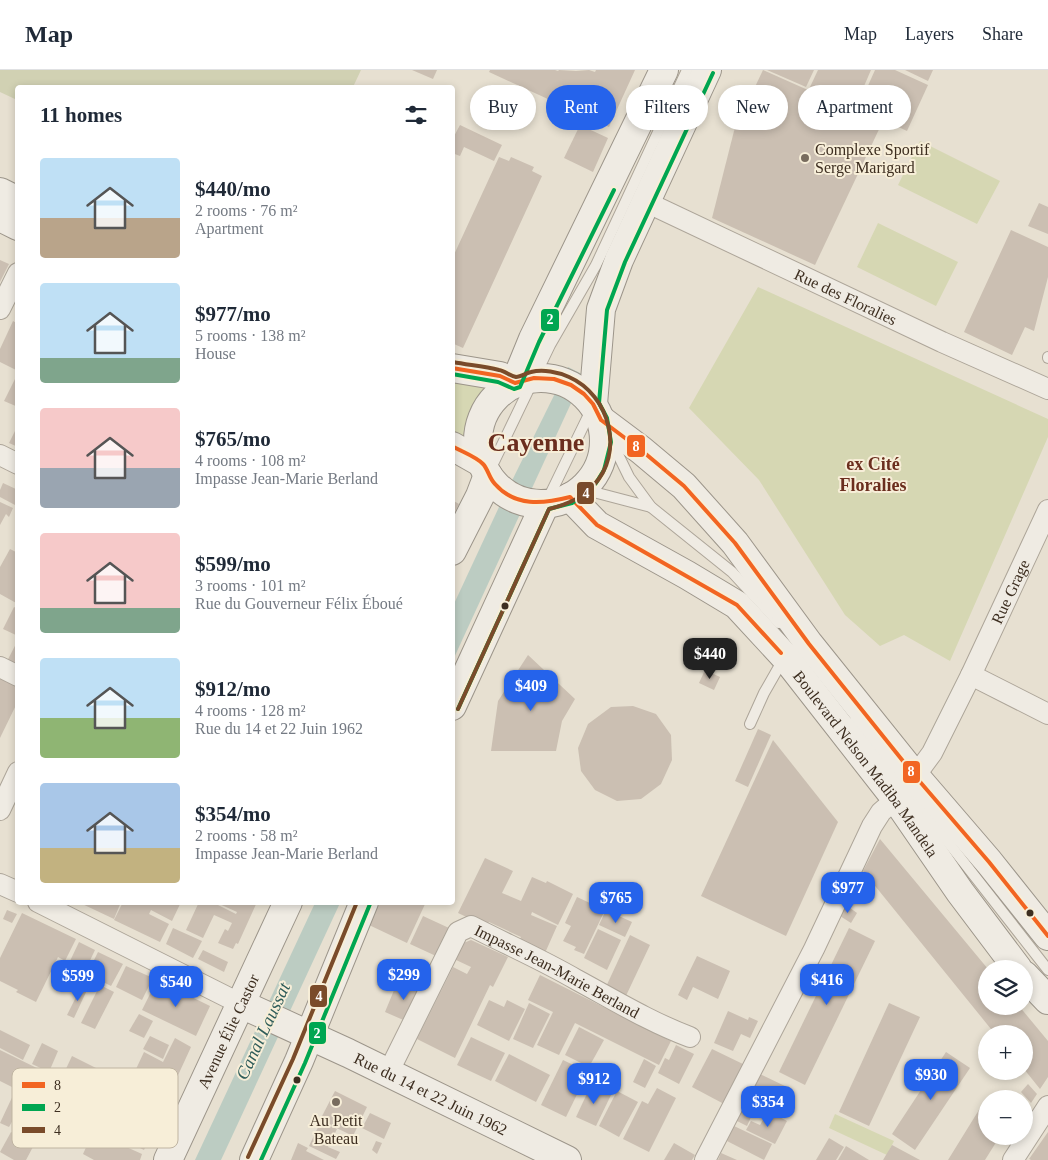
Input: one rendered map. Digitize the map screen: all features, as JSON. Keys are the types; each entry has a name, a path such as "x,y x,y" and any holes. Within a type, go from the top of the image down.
{"street":[{"path":"534,380 534,339 664,70"},
{"path":"455,448 513,497 557,498 591,479 603,455 605,442 593,406 601,309 619,260 707,70"},
{"path":"0,192 15,200"},
{"name":"Rue des Floralies","path":"646,202 942,342 1048,389"},
{"path":"0,217 15,224"},
{"path":"0,309 15,279"},
{"path":"455,368 571,385 593,406"},
{"path":"455,545 489,475 478,441 483,418 490,404 500,393 534,380"},
{"name":"Boulevard Nelson Madiba Mandela","path":"593,406 684,486 729,536 810,644 1048,936"},
{"path":"0,455 15,462"},
{"path":"455,700 557,498"},
{"name":"Boulevard Nelson Madiba Mandela","path":"557,498 598,525 737,605 786,645 960,892 1011,960"},
{"name":"Rue Grage","path":"916,776 932,753 971,675 1048,510"},
{"path":"0,667 15,674"},
{"path":"971,675 1048,714"},
{"path":"0,810 15,778"},
{"path":"705,1160 814,949 872,826 881,812 896,799"},
{"path":"0,884 15,891"},
{"path":"44,905 250,1008"},
{"name":"Avenue Élie Castor","path":"178,1141 250,1008 287,905"},
{"path":"254,1160 302,1032 363,905"},
{"name":"Impasse Jean-Marie Berland","path":"388,1073 458,932 471,926 578,980 595,991 663,1026 690,1037"},
{"path":"1033,984 1048,1000"},
{"name":"Rue du 14 et 22 Juin 1962","path":"250,1008 567,1160"},
{"path":"1013,1160 1048,1106"},
{"name":"Avenue Élie Castor","path":"168,1160 174,1148"}],"lane":[{"path":"534,380 550,345 596,265 687,70"},
{"path":"596,265 601,309"},
{"path":"593,406 557,498 651,507"},
{"path":"593,406 629,477 651,507 732,572 786,645 750,724"},
{"path":"847,712 1048,970"}],"green space":[{"path":"0,70 361,70 354,85 15,85 15,99 0,92"},
{"path":"920,141 1000,181 977,224 898,185"},
{"path":"878,223 958,262 936,306 857,267"},
{"path":"758,287 1048,419 1048,437 950,661 904,635 880,646 845,615 759,480 689,408"},
{"path":"455,380 486,387 469,411 463,443 455,438"},
{"path":"835,1114 894,1141 887,1155 829,1128"}],"water":[{"path":"568,367 584,375 455,656 455,602"},
{"name":"Canal Laussat","path":"314,905 339,905 221,1160 195,1160"}],"building":[{"path":"412,70 437,70 433,79"},
{"path":"490,70 589,70 595,72 596,70 635,70 628,85 626,85 626,90 616,112 616,85 546,85 546,98 536,94 536,85 517,85 489,72"},
{"name":"Complexe Sportif Serge Marigard","path":"763,70 798,86 798,130 879,130 815,265 712,218 734,130 788,130 788,85 756,85"},
{"path":"767,70 814,70 807,85 801,85"},
{"path":"818,70 871,70 865,85 811,85"},
{"path":"875,70 895,70 928,85 911,122 911,85 868,85"},
{"path":"905,70 933,70 928,81"},
{"path":"460,125 502,145 494,161 464,147 460,156 455,154 455,134"},
{"path":"578,130 591,130 608,138 593,172 564,158"},
{"path":"499,157 509,161 511,157 534,167 532,171 542,176 463,348 455,344 455,252"},
{"path":"1039,203 1048,207 1048,234 1028,226"},
{"path":"1011,230 1048,247 1048,277 1034,331 1025,327 1012,355 964,332"},
{"path":"0,260 9,264 0,282"},
{"path":"13,321 15,322 15,370 0,362 0,349"},
{"path":"15,379 15,406 4,401"},
{"path":"15,431 15,446 9,443"},
{"path":"3,483 15,489 15,505 0,497"},
{"path":"0,502 13,508 9,517 6,514 0,525"},
{"path":"455,502 459,504 455,512"},
{"path":"10,549 15,552 15,602 0,594 0,567"},
{"path":"14,607 15,608 15,635 3,629"},
{"path":"15,646 15,670 5,665"},
{"path":"528,655 575,699 562,721 556,751 491,751 498,701"},
{"path":"705,670 720,677 714,690 699,683"},
{"path":"0,675 15,682 15,707 0,738"},
{"path":"633,706 656,714 671,735 672,760 661,784 641,799 617,801 595,790 581,771 578,748 588,724 611,707"},
{"path":"758,729 771,735 748,787 735,781"},
{"path":"773,740 838,822 786,936 701,896"},
{"path":"880,839 981,960 978,960 978,1013 863,871"},
{"path":"485,858 513,871 502,893 521,901 532,877 546,883 547,881 573,894 558,925 532,912 531,915 557,926 545,953 519,941 521,937 489,922 486,926 458,913"},
{"path":"860,877 870,889 864,901 853,889"},
{"path":"577,897 605,910 584,954 574,950 576,947 563,941 571,926 565,923"},
{"path":"84,905 120,905 114,919"},
{"path":"122,905 180,905 172,921 151,910 149,914 169,924 160,942 114,920"},
{"path":"198,905 218,905 236,914 237,912 222,905 256,905 238,944 236,943 233,949 218,943 225,929 228,931 232,923 214,915 203,938 186,930"},
{"path":"379,905 425,905 407,943 369,925"},
{"path":"846,905 857,913 851,923 840,916"},
{"path":"7,910 17,914 12,923 3,919"},
{"path":"606,910 632,922 625,937 599,925"},
{"path":"22,913 76,939 65,961 58,957 36,1002 0,981 0,958"},
{"path":"423,916 449,928 436,956 410,944"},
{"path":"173,928 202,941 193,958 166,944"},
{"path":"849,928 875,941 805,1085 779,1072"},
{"path":"598,929 621,940 607,970 584,958"},
{"path":"630,935 650,945 624,1000 604,991"},
{"path":"471,940 508,957 493,987 490,985 455,1058 417,1039 453,967 467,974 471,967 454,959 461,944"},
{"path":"79,942 95,950 86,969 70,961"},
{"path":"203,950 228,962 224,972 198,959"},
{"path":"98,952 123,964 111,986 87,974"},
{"path":"697,956 730,971 718,999 693,987 687,1000 678,995"},
{"path":"126,966 153,978 142,1000 116,987"},
{"path":"540,975 671,1041 659,1065 575,1023 559,1055 537,1045 553,1012 528,1000"},
{"path":"157,980 210,1006 196,1036 142,1010"},
{"path":"397,983 411,989 414,983 423,987 408,1022 385,1012"},
{"path":"82,985 88,988 74,1018 67,1015"},
{"path":"100,985 114,992 95,1029 81,1023"},
{"path":"489,1000 504,1007 507,1000 525,1009 509,1041 477,1025"},
{"path":"529,1003 550,1014 533,1048 513,1039"},
{"path":"889,1003 920,1017 869,1126 839,1112"},
{"path":"728,1011 748,1020 749,1017 758,1021 750,1038 741,1034 733,1051 714,1043"},
{"path":"139,1014 153,1021 144,1038 129,1031"},
{"path":"980,1015 1026,1015 1048,1041 1048,1077 1040,1089 1033,1080 1033,1025 988,1025"},
{"path":"579,1027 604,1040 589,1067 565,1055"},
{"path":"0,1030 30,1045 23,1060 0,1048"},
{"path":"150,1036 169,1045 163,1059 143,1049"},
{"path":"471,1037 505,1053 491,1081 457,1065"},
{"path":"175,1038 191,1047 178,1075 178,1068 136,1068 144,1052 163,1062"},
{"path":"42,1043 58,1051 51,1068 40,1068 32,1064"},
{"path":"676,1045 694,1054 679,1084 658,1073 665,1058 669,1060"},
{"path":"712,1049 745,1065 724,1104 692,1087"},
{"path":"0,1050 37,1068 12,1068 12,1087 0,1081"},
{"path":"946,1052 970,1068 915,1150 892,1134"},
{"path":"509,1054 550,1075 536,1102 495,1081"},
{"path":"72,1056 96,1068 66,1068"},
{"path":"644,1059 656,1066 645,1088 633,1082"},
{"path":"563,1060 588,1072 566,1117 541,1105"},
{"path":"758,1073 787,1087 774,1113 757,1104 747,1126 735,1120"},
{"path":"592,1083 612,1093 596,1126 576,1117"},
{"path":"1028,1084 1037,1094 1033,1100 1033,1090 1023,1090"},
{"path":"657,1088 676,1098 649,1152 623,1139 642,1101 648,1104"},
{"path":"335,1091 367,1107 353,1136 320,1120"},
{"path":"617,1091 638,1102 619,1137 599,1126"},
{"path":"12,1098 12,1122 9,1127 0,1123"},
{"path":"768,1111 787,1121 775,1144 746,1130 751,1121 760,1125"},
{"path":"978,1111 978,1145 994,1145 985,1160 948,1160"},
{"path":"370,1113 391,1123 384,1139 362,1128"},
{"path":"321,1121 337,1129 328,1147 340,1152 336,1159 309,1146"},
{"path":"734,1126 772,1144 764,1160 727,1141"},
{"path":"11,1132 12,1148 32,1148 26,1160 14,1160 0,1152"},
{"path":"1048,1132 1048,1160 1029,1159"},
{"path":"829,1138 844,1147 836,1160 816,1160"},
{"path":"376,1141 382,1143 377,1154 372,1150"},
{"path":"298,1143 308,1148 306,1151 324,1160 291,1160"},
{"path":"674,1143 695,1155 692,1160 664,1160"},
{"path":"892,1145 920,1160 883,1160"},
{"path":"846,1146 869,1160 838,1160"},
{"path":"86,1148 129,1148 142,1154 140,1160 94,1160 83,1154"},
{"path":"721,1153 737,1160 718,1160"}],"transit line":[{"name":"2","path":"458,709 549,509 572,503 585,494 596,483 604,470 611,442 607,418 599,403 607,310 625,262 713,73"},
{"name":"2","path":"455,375 498,382 514,389 520,387 539,342 614,190"},
{"name":"4","path":"455,362 493,369 516,377 540,371 555,372 569,377 583,385 595,397 603,411 608,426 610,442 609,458 603,473 589,491 573,501 549,509 458,709"},
{"name":"8","path":"455,368 500,376 515,383 534,378 554,379 571,385 584,394 593,404 601,420 684,486 735,543 809,644 915,776 989,862 1048,936"},
{"name":"8","path":"455,448 480,461 495,484 511,497 530,502 570,497 597,525 737,605 781,653"},
{"name":"4","path":"248,1157 293,1059 356,905"},
{"name":"2","path":"261,1160 305,1063 370,905"}],"place":[{"name":"Complexe Sportif Serge Marigard","path":"805,158"},
{"name":"Au Petit Bateau","path":"336,1102"}],"district":[{"name":"Cayenne","path":"536,442"},
{"name":"ex Cité Floralies","path":"873,474"}]}
